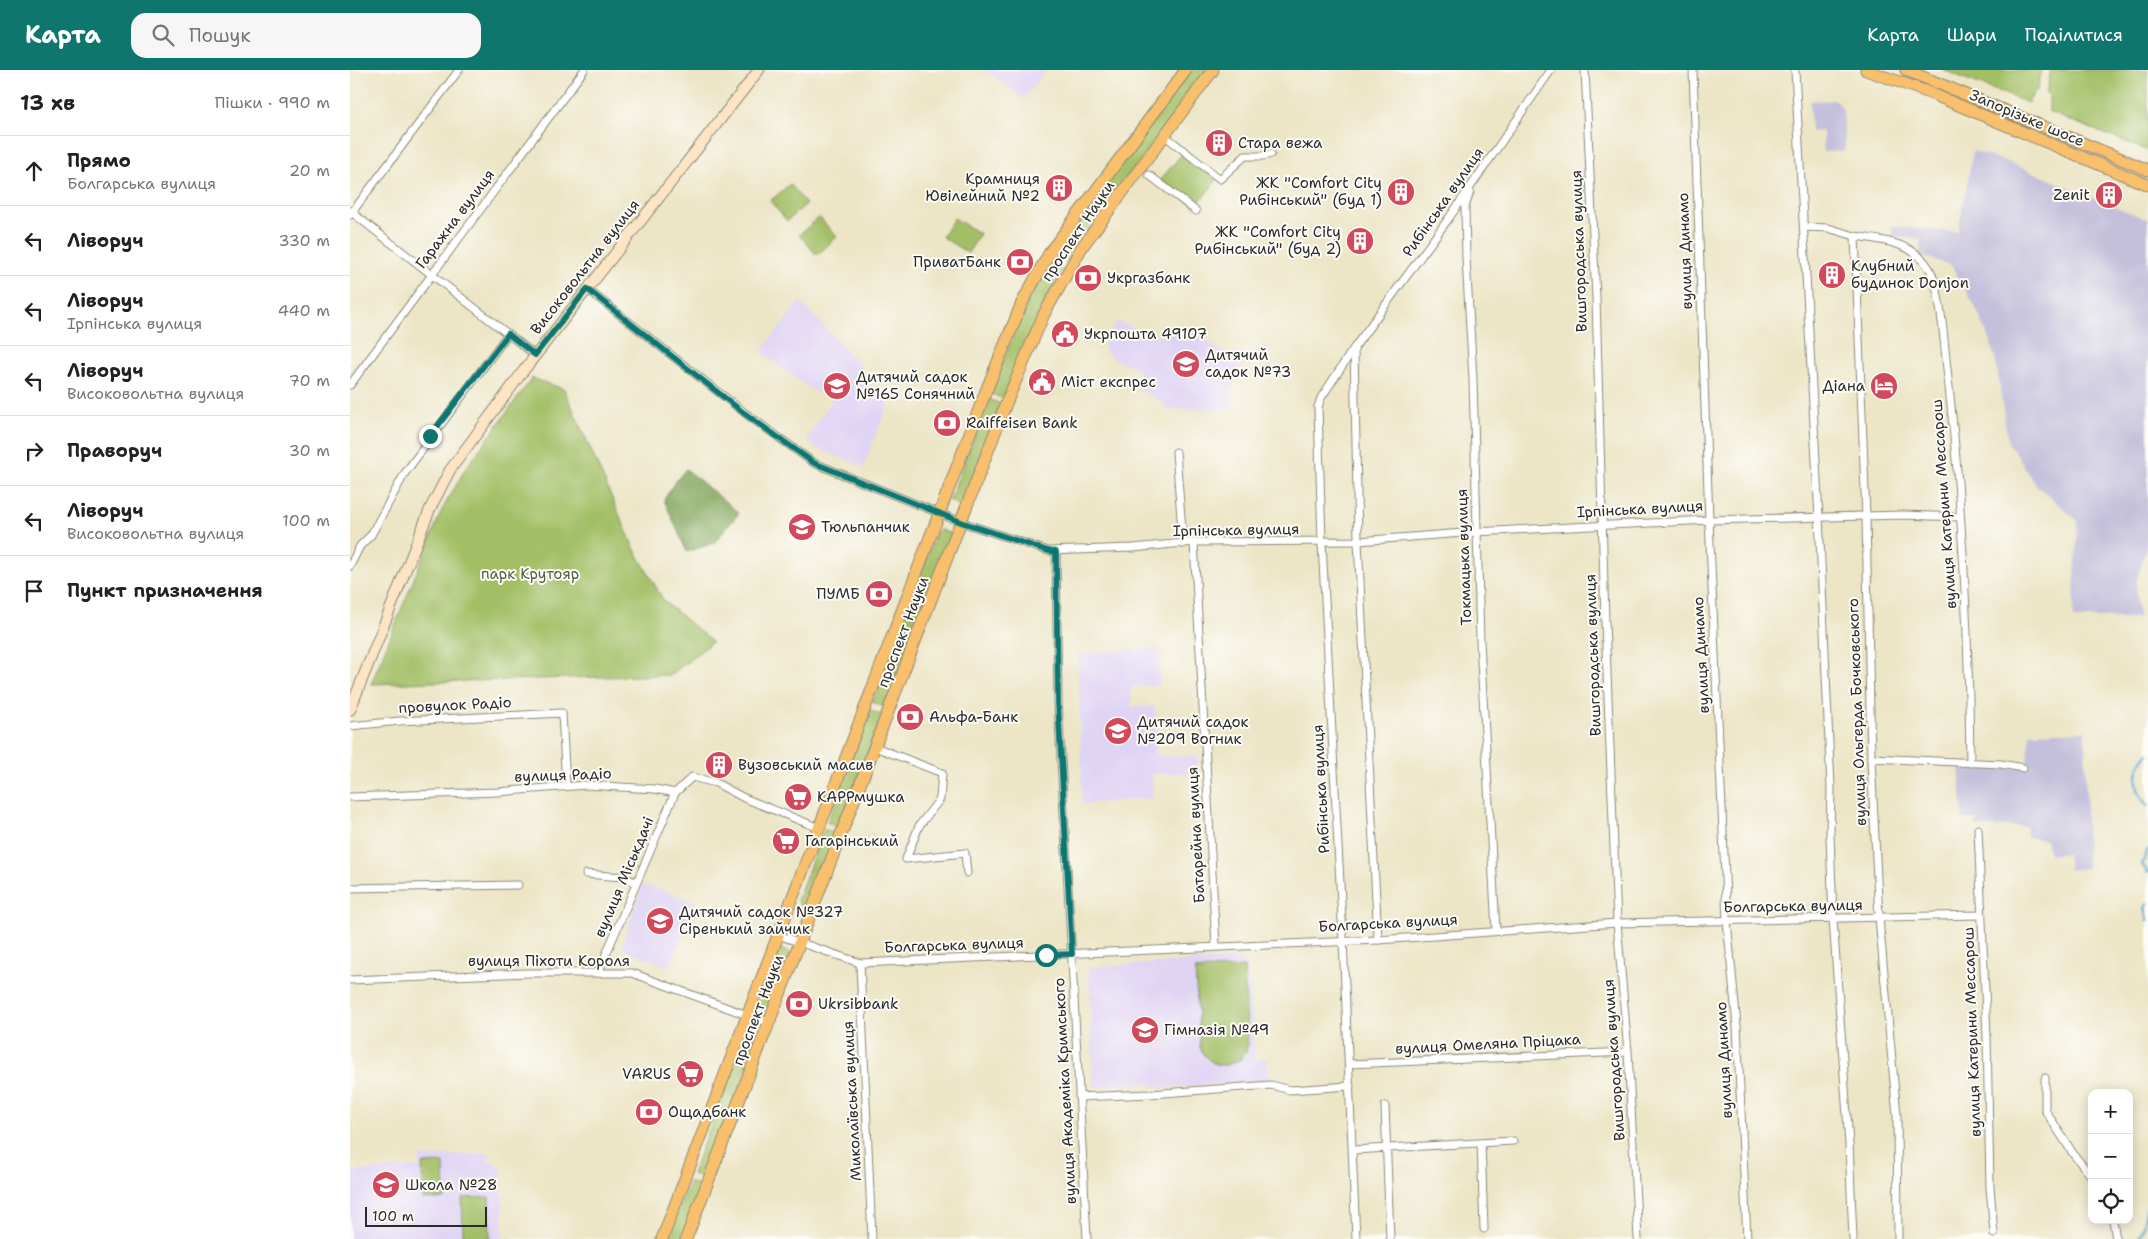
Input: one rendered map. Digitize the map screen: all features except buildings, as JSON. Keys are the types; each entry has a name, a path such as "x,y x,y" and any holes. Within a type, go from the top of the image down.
{"main road":[{"name":"Високовольтна вулиця","path":"350,710 433,500 458,458 535,355 759,70"},
{"name":"проспект Науки","path":"662,1239 1022,303 1060,237 1186,70"},
{"name":"проспект Науки","path":"686,1239 1007,401 1054,294 1082,247 1213,70"},
{"name":"Запорізьке шосе","path":"1866,70 1930,93 2148,185"},
{"name":"Запорізьке шосе","path":"1906,70 2148,170"}],"street":[{"path":"459,70 351,213 535,355"},
{"name":"Гаражна вулиця","path":"350,385 584,70"},
{"name":"Рибінська вулиця","path":"1356,1239 1343,940 1322,542 1317,425 1318,408 1321,398 1354,348 1411,272 1551,70"},
{"name":"Вишгородська вулиця","path":"1585,70 1596,298 1602,525 1618,923 1628,1052 1638,1239"},
{"name":"вулиця Динамо","path":"1692,70 1709,520 1727,921 1738,1026 1746,1239"},
{"name":"вулиця Ольгерда Бочковського","path":"1795,70 1819,517 1831,788 1833,919 1849,1144 1852,1239"},
{"path":"1164,135 1220,180 1245,156 1271,154"},
{"path":"1149,175 1196,211"},
{"name":"Токмацька вулиця","path":"1472,185 1465,207 1473,379 1476,532 1496,930"},
{"path":"1804,227 1828,228 1855,236"},
{"name":"вулиця Ольгерда Бочковського","path":"1855,236 1866,516 1871,758 1879,918 1897,1115 1898,1239"},
{"name":"вулиця Катерини Мессарош","path":"1855,236 1888,240 1912,251 1929,268 1934,280 1958,469 1969,667 1970,762"},
{"name":"Ірпінська вулиця","path":"587,289 744,413 814,463 961,522 1048,551 1194,542 1358,541 1476,532 1709,520 1903,515 1960,517"},
{"name":"Високовольтна вулиця","path":"350,566 360,546 371,535 405,472 508,334"},
{"path":"1354,348 1358,541 1378,940"},
{"path":"1176,452 1183,544"},
{"name":"Батарейна вулиця","path":"1194,542 1216,946"},
{"name":"вулиця Академіка Кримського","path":"1056,552 1058,703 1087,1239"},
{"name":"провулок Радіо","path":"350,726 400,721 562,713 566,786"},
{"path":"875,747 942,773 940,798 919,826 906,859 965,853 968,873"},
{"path":"1871,758 1970,762 2023,768"},
{"path":"675,793 692,777 716,783 744,798 819,828"},
{"name":"вулиця Радіо","path":"350,797 429,795 566,786 655,789 675,793"},
{"name":"вулиця Міськдачі","path":"598,973 675,793"},
{"name":"вулиця Катерини Мессарош","path":"1978,829 1980,915 1987,1037 1990,1187 1994,1234"},
{"path":"586,874 622,877 636,882"},
{"path":"350,888 518,885"},
{"name":"Болгарська вулиця","path":"778,935 860,963 1343,940 1378,940 1496,930 1618,923 1980,915"},
{"name":"Миколаївська вулиця","path":"860,963 872,1239"},
{"name":"вулиця Піхоти Короля","path":"350,980 529,973 632,973 770,1023"},
{"name":"вулиця Омеляна Пріцака","path":"1349,1064 1628,1052"},
{"path":"2045,1078 2045,1110 2074,1155 2088,1172"},
{"path":"1078,1097 1270,1085 1290,1090 1350,1086"},
{"path":"1385,1106 1390,1239"},
{"path":"1353,1150 1513,1141"},
{"path":"1481,1143 1484,1229"},
{"path":"2114,1224 2116,1239"}],"shaded area":[{"path":"984,70 1046,70 1024,99"},
{"path":"1836,100 1843,109 1845,151 1823,152 1823,131 1811,132 1810,101"},
{"path":"1973,151 2005,161 2148,220 2148,527 2147,544 2136,583 2138,618 2073,618 2078,521 2036,485 2008,442 1996,362 1990,340 1976,308 1951,265 1919,255 1921,239 1891,237 1892,226 1958,232"},
{"name":"Дитячий садок №165 Сонячний","path":"800,301 863,368 859,382 892,394 863,467 817,448 806,440 832,400 819,390 816,393 761,352"},
{"name":"Дитячий садок №73","path":"1116,321 1137,329 1142,334 1157,336 1168,328 1172,328 1197,334 1221,351 1236,353 1253,352 1259,350 1264,344 1270,348 1265,355 1235,369 1233,372 1233,408 1231,410 1165,409 1165,404 1137,388 1138,368 1117,360 1106,353 1104,346"},
{"name":"Дитячий садок №209 Вогник","path":"1159,648 1160,685 1131,687 1131,707 1155,706 1156,756 1198,756 1199,772 1152,774 1153,798 1082,804 1078,654"},
{"path":"2085,731 2087,868 2069,870 2067,853 2049,855 2046,840 2027,837 2026,826 1976,827 1976,819 1963,819 1959,765 2017,768 2027,762 2030,733"},
{"name":"Дитячий садок №327 Сіренький зайчик","path":"642,885 697,903 669,967 621,948"},
{"name":"Гімназія №49","path":"1239,959 1248,969 1255,1059 1267,1059 1269,1081 1157,1088 1157,1085 1152,1086 1151,1083 1093,1087 1089,967","holes":["1244,967 1248,1044 1246,1052 1241,1059 1200,1047 1195,971"]},
{"name":"Школа №28","path":"490,1153 488,1160 502,1168 503,1239 490,1239 489,1197 462,1198 463,1239 350,1239 350,1172 420,1167 420,1157"}],"green space":[{"path":"1191,70 1207,70 1097,219 1086,210"},
{"path":"1943,70 2042,70 2037,91 2035,91 2028,103"},
{"path":"2051,70 2148,70 2148,151 2049,112 2049,94 2046,93"},
{"path":"1183,153 1217,180 1195,207 1160,180"},
{"path":"790,184 806,204 787,221 770,201"},
{"path":"819,217 837,237 817,255 799,235"},
{"path":"954,218 980,234 968,253 942,237"},
{"path":"1080,219 1091,227 1067,262 1055,254"},
{"path":"1050,262 1062,270 1040,312 1003,399 990,393 1026,305"},
{"name":"парк Крутояр","path":"532,378 564,389 634,548 664,601 712,642 671,675 371,684 442,510 464,471"},
{"path":"989,399 1001,404 962,506 949,501"},
{"path":"686,469 739,513 714,543 687,552 664,500 674,483"},
{"path":"938,529 952,534 885,707 872,702"},
{"path":"869,710 882,715 839,828 827,822"},
{"path":"824,829 837,834 806,916 797,900"},
{"path":"778,948 791,953 769,1010 757,1005"},
{"path":"1244,967 1248,1044 1246,1052 1241,1059 1227,1065 1217,1065 1203,1054 1200,1047 1195,970"},
{"path":"748,1027 761,1033 705,1179 692,1174"},
{"path":"444,1163 445,1199 423,1199 422,1164"},
{"path":"689,1182 702,1187 682,1239 667,1239"},
{"path":"489,1197 490,1239 463,1239 462,1198"}],"waterway":[{"path":"2148,753 2142,760 2137,774 2139,792 2148,806"},
{"path":"2148,849 2142,864 2148,873"},
{"path":"2148,903 2145,907 2148,920"},
{"path":"2139,1239 2148,1205"}],"place":[{"name":"Стара вежа","path":"1219,143"},
{"name":"Крамниця Ювілейний №2","path":"1059,188"},
{"name":"ЖК \"Comfort City Рибінський\" (буд 1)","path":"1401,192"},
{"name":"Zenit","path":"2109,195"},
{"name":"ЖК \"Comfort City Рибінський\" (буд 2)","path":"1360,241"},
{"name":"ПриватБанк","path":"1020,262"},
{"name":"Клубний будинок Donjon","path":"1832,275"},
{"name":"Укргазбанк","path":"1088,278"},
{"name":"Укрпошта 49107","path":"1065,334"},
{"name":"Дитячий садок №73","path":"1186,364"},
{"name":"Міст експрес","path":"1042,382"},
{"name":"Дитячий садок №165 Сонячний","path":"837,386"},
{"name":"Діана","path":"1884,386"},
{"name":"Raiffeisen Bank","path":"947,423"},
{"name":"Тюльпанчик","path":"802,527"},
{"name":"ПУМБ","path":"879,594"},
{"name":"Альфа-Банк","path":"910,717"},
{"name":"Дитячий садок №209 Вогник","path":"1118,731"},
{"name":"Вузовський масив","path":"719,765"},
{"name":"КАРРмушка","path":"798,797"},
{"name":"Гагарінський","path":"786,841"},
{"name":"Дитячий садок №327 Сіренький зайчик","path":"660,921"},
{"name":"Ukrsibbank","path":"799,1004"},
{"name":"Гімназія №49","path":"1145,1030"},
{"name":"VARUS","path":"690,1074"},
{"name":"Ощадбанк","path":"649,1112"},
{"name":"Школа №28","path":"386,1185"}],"route":[{"path":"430,436 508,334 535,355 587,289 744,413 814,463 862,484 961,522 1056,552 1058,703 1072,954 1046,955"}]}
